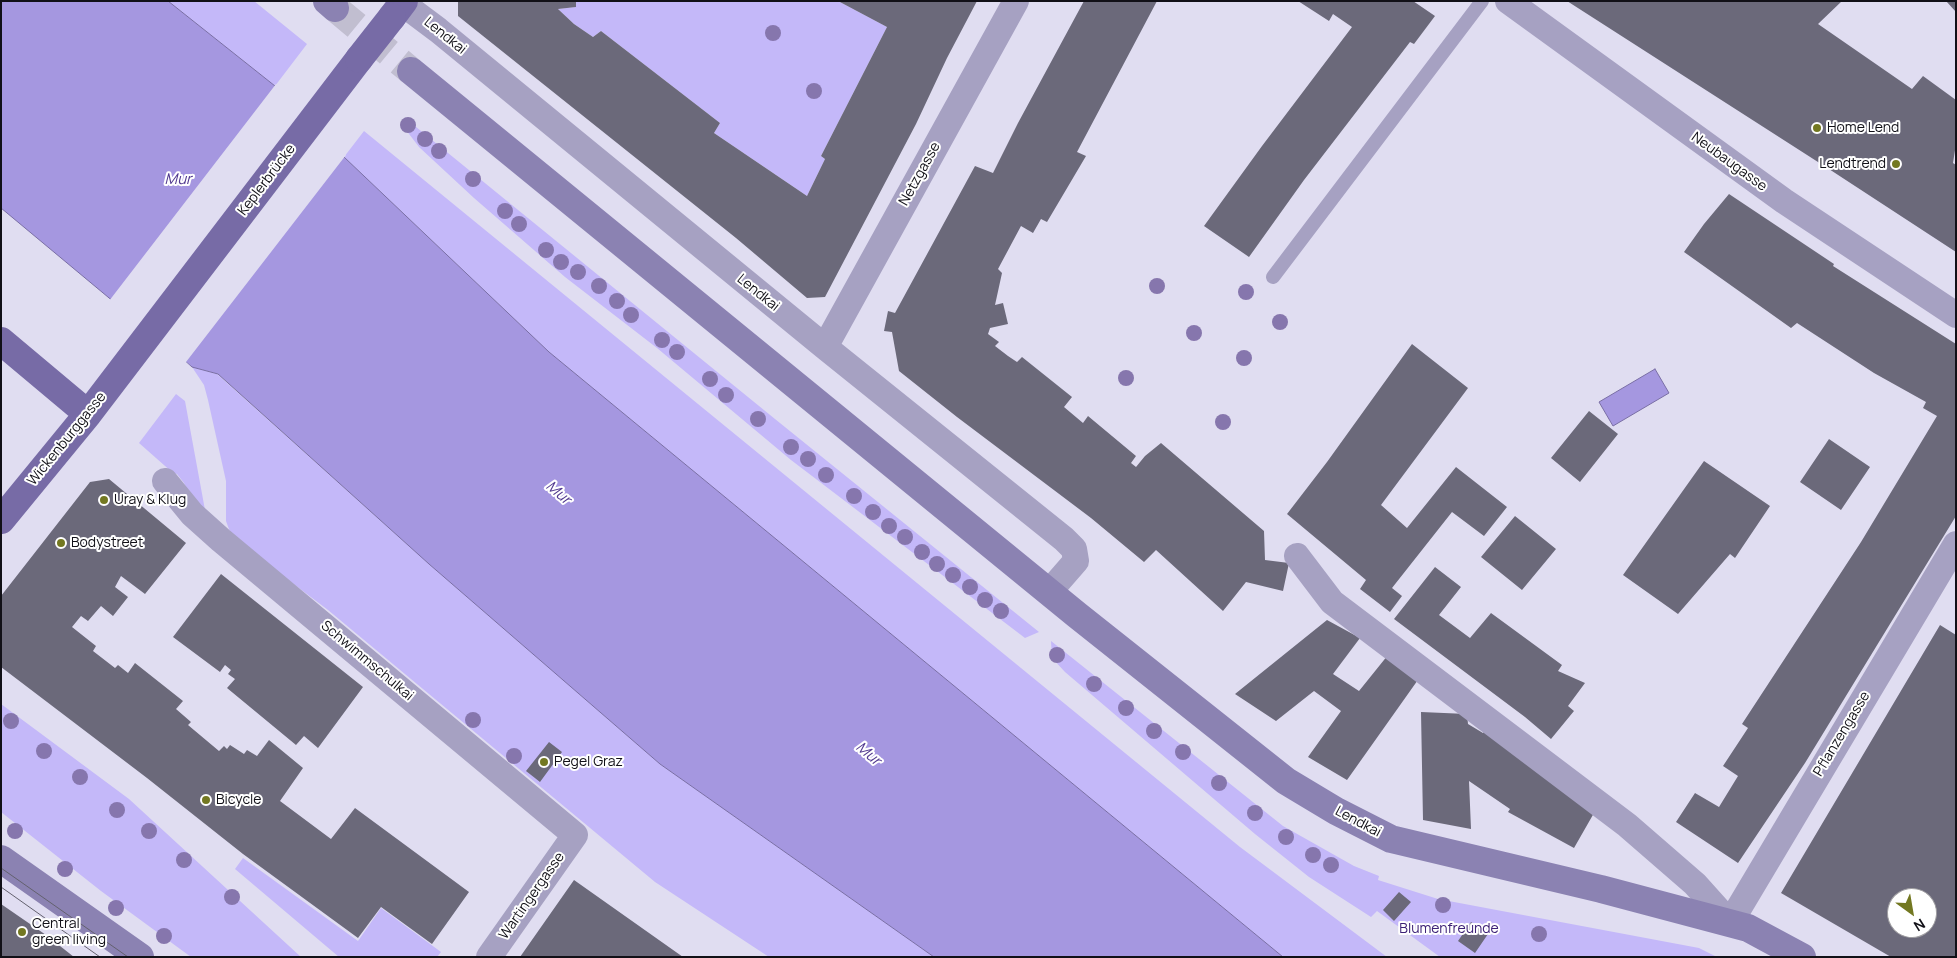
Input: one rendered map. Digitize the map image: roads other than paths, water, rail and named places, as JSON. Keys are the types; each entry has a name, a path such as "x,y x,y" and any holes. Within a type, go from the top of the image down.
{"main road":[{"name":"Keplerbrücke","path":"131,358 399,6"},
{"name":"Lendkai","path":"411,71 1049,592 1286,781 1336,811 1391,839 1600,889 1748,928 1802,957"},
{"path":"1,341 88,414"},
{"name":"Wickenburggasse","path":"1,520 88,414 131,358"},
{"path":"1,859 140,957"}],"street":[{"name":"Netzgasse","path":"825,347 1016,1"},
{"name":"Neubaugasse","path":"1508,1 1784,201 1956,315"},
{"name":"Lendkai","path":"399,6 438,30 1074,549 1076,561 1049,592"},
{"name":"Schwimmschulkai","path":"165,481 192,514 221,540 575,835"},
{"name":"Pflanzengasse","path":"1730,923 1956,544"},
{"name":"Lendkai","path":"1297,556 1332,602 1627,825 1695,884 1730,923"},
{"name":"Wartingergasse","path":"489,957 575,835"}],"lane":[{"path":"1274,277 1482,1"}],"water":[{"name":"Mur","path":"1,1 168,1 275,86 344,157 549,352 1283,957 934,957 660,764 429,564 218,374 192,367 1,208"},
{"path":"1655,369 1669,393 1613,426 1599,402"}],"tunnel":[{"path":"335,8 411,71"}],"tram line":[{"path":"1,868 128,957"},
{"path":"1,887 100,957"}],"place":[{"name":"Home Lend","path":"1817,128"},
{"name":"Lendtrend","path":"1896,164"},
{"name":"Uray & Klug","path":"104,500"},
{"name":"Bodystreet","path":"61,543"},
{"name":"Pegel Graz","path":"544,762"},
{"name":"Bicycle","path":"206,800"},
{"name":"Central green living","path":"22,932"}],"park label":[{"name":"Blumenfreunde","path":"1449,929"}]}
